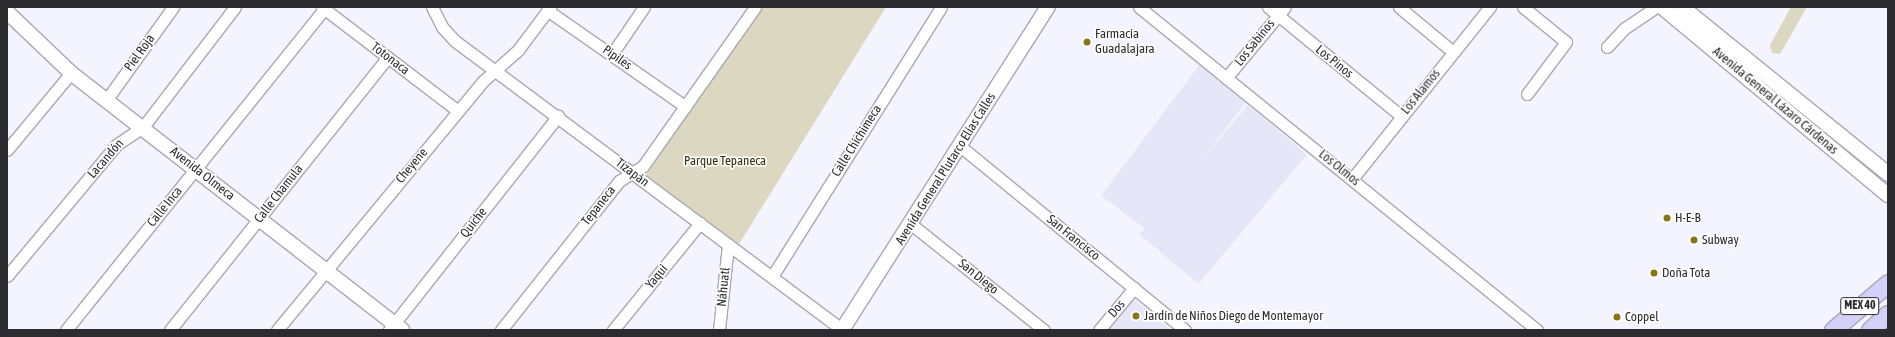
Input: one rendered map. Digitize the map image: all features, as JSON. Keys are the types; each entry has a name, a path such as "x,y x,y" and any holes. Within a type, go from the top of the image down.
{"main road":[{"name":"MEX 40","path":"1833,330 1888,283"},
{"name":"MEX 40","path":"1870,330 1888,314"}],"street":[{"name":"Piel Roja","path":"107,99 173,7"},
{"name":"Lacandón","path":"7,276 116,145 143,127 235,7"},
{"path":"612,54 644,7"},
{"name":"Tepaneca","path":"501,330 619,180 643,166 755,7"},
{"name":"Calle Chichimeca","path":"773,275 941,7"},
{"name":"Avenida General Plutarco Elías Calles","path":"843,330 1048,7"},
{"name":"Los Olmos","path":"1139,7 1537,330"},
{"name":"Los Pinos","path":"1268,7 1281,11 1401,116"},
{"path":"1399,7 1453,52"},
{"name":"Los Alamos","path":"1352,179 1401,116 1490,7"},
{"path":"1523,7 1566,42 1527,94"},
{"path":"1606,47 1625,28 1656,7"},
{"name":"Avenida General Lázaro Cárdenas","path":"1662,7 1888,196"},
{"name":"Avenida General Lázaro Cárdenas","path":"1682,7 1888,174"},
{"name":"Totonaca","path":"323,8 458,111"},
{"name":"Calle Inca","path":"66,330 323,8"},
{"name":"Pipiles","path":"549,9 686,107"},
{"name":"Cheyene","path":"277,330 458,111 495,71 518,50 549,9"},
{"name":"Tizapán","path":"437,10 449,35 632,173 728,244 773,275 843,330"},
{"name":"Los Sabinos","path":"1226,78 1281,11"},
{"name":"Avenida Olmeca","path":"8,15 71,73 107,99 260,219 395,328"},
{"path":"1685,26 1679,20 1687,21 1726,43"},
{"name":"Calle Chamula","path":"170,330 387,58"},
{"path":"7,150 71,73"},
{"name":"Quiche","path":"395,328 558,116"},
{"name":"San Francisco","path":"960,146 1185,330"},
{"name":"Yaqui","path":"613,330 700,223"},
{"name":"San Diego","path":"911,224 1044,330"},
{"name":"Náhuatl","path":"719,330 728,244"},
{"name":"Dos","path":"1099,330 1134,288"}],"shaded area":[{"path":"1201,63 1248,99 1148,231 1101,196"},
{"path":"1248,105 1307,154 1198,284 1139,234"},
{"name":"Jardín de Niños Diego de Montemayor","path":"1130,301 1136,301 1171,330 1107,330"}],"green space":[{"name":"Parque Tepaneca","path":"761,7 886,7 739,244 645,177"},
{"path":"1791,7 1807,7 1780,54 1772,53 1770,45"}],"place":[{"name":"Farmacia Guadalajara","path":"1087,42"},
{"name":"H-E-B","path":"1667,218"},
{"name":"Subway","path":"1694,240"},
{"name":"Doña Tota","path":"1654,273"},
{"name":"Jardín de Niños Diego de Montemayor","path":"1136,316"},
{"name":"Coppel","path":"1617,317"}]}
